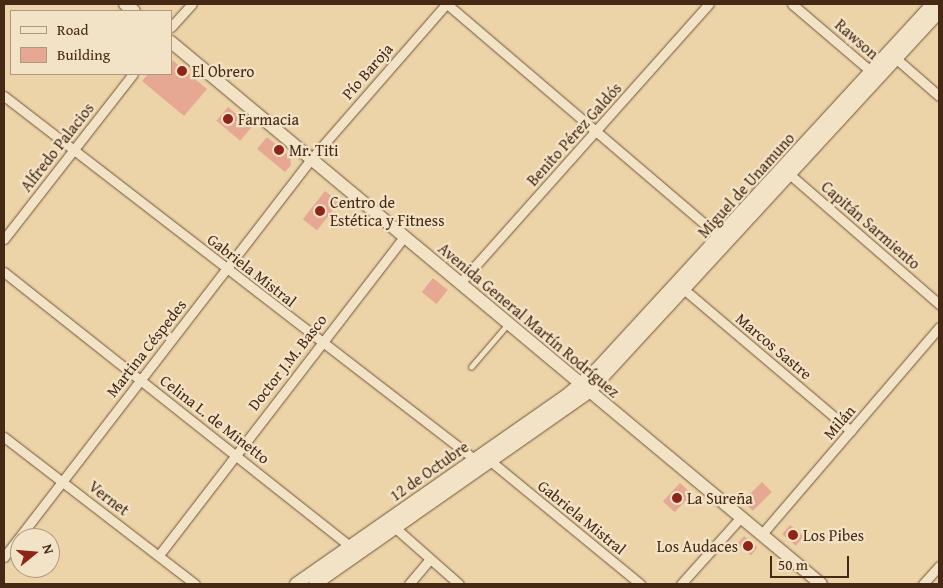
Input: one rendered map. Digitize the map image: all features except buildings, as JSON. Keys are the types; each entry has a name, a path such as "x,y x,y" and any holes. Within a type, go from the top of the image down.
{"street":[{"path":"172,25 192,4"},
{"path":"447,4 724,241"},
{"name":"Pío Baroja","path":"311,159 447,4"},
{"name":"Benito Pérez Galdós","path":"460,284 709,4"},
{"name":"Rawson","path":"792,4 875,75"},
{"name":"Miguel de Unamuno","path":"585,388 788,172 875,75 932,4"},
{"name":"Miguel de Unamuno","path":"892,55 939,12"},
{"name":"Avenida General Martín Rodríguez","path":"172,43 821,584"},
{"name":"Rawson","path":"892,55 939,96"},
{"name":"Alfredo Palacios","path":"4,239 132,75"},
{"name":"Gabriela Mistral","path":"4,96 322,343 482,460 640,584"},
{"name":"Martina Céspedes","path":"4,556 311,159"},
{"name":"Capitán Sarmiento","path":"788,172 939,304"},
{"name":"Doctor J.M. Basco","path":"159,555 235,453 404,237"},
{"name":"Celina L. de Minetto","path":"4,272 355,549"},
{"name":"Marcos Sastre","path":"681,287 851,431"},
{"name":"Milán","path":"761,535 939,327"},
{"name":"12 de Octubre","path":"296,584 355,549 585,388"},
{"name":"Vernet","path":"4,437 195,584"},
{"path":"681,584 740,518"},
{"path":"391,524 429,560 459,584"},
{"name":"12 de Octubre","path":"315,584 355,549"},
{"path":"409,584 429,560"},
{"path":"923,584 939,566"}],"lane":[{"path":"471,367 508,324"}],"place":[{"name":"El Obrero","path":"182,71"},
{"name":"Farmacia","path":"228,119"},
{"name":"Mr. Titi","path":"279,150"},
{"name":"Centro de Estética y Fitness","path":"320,211"},
{"name":"La Sureña","path":"677,498"},
{"name":"Los Pibes","path":"793,535"},
{"name":"Los Audaces","path":"748,546"}]}
